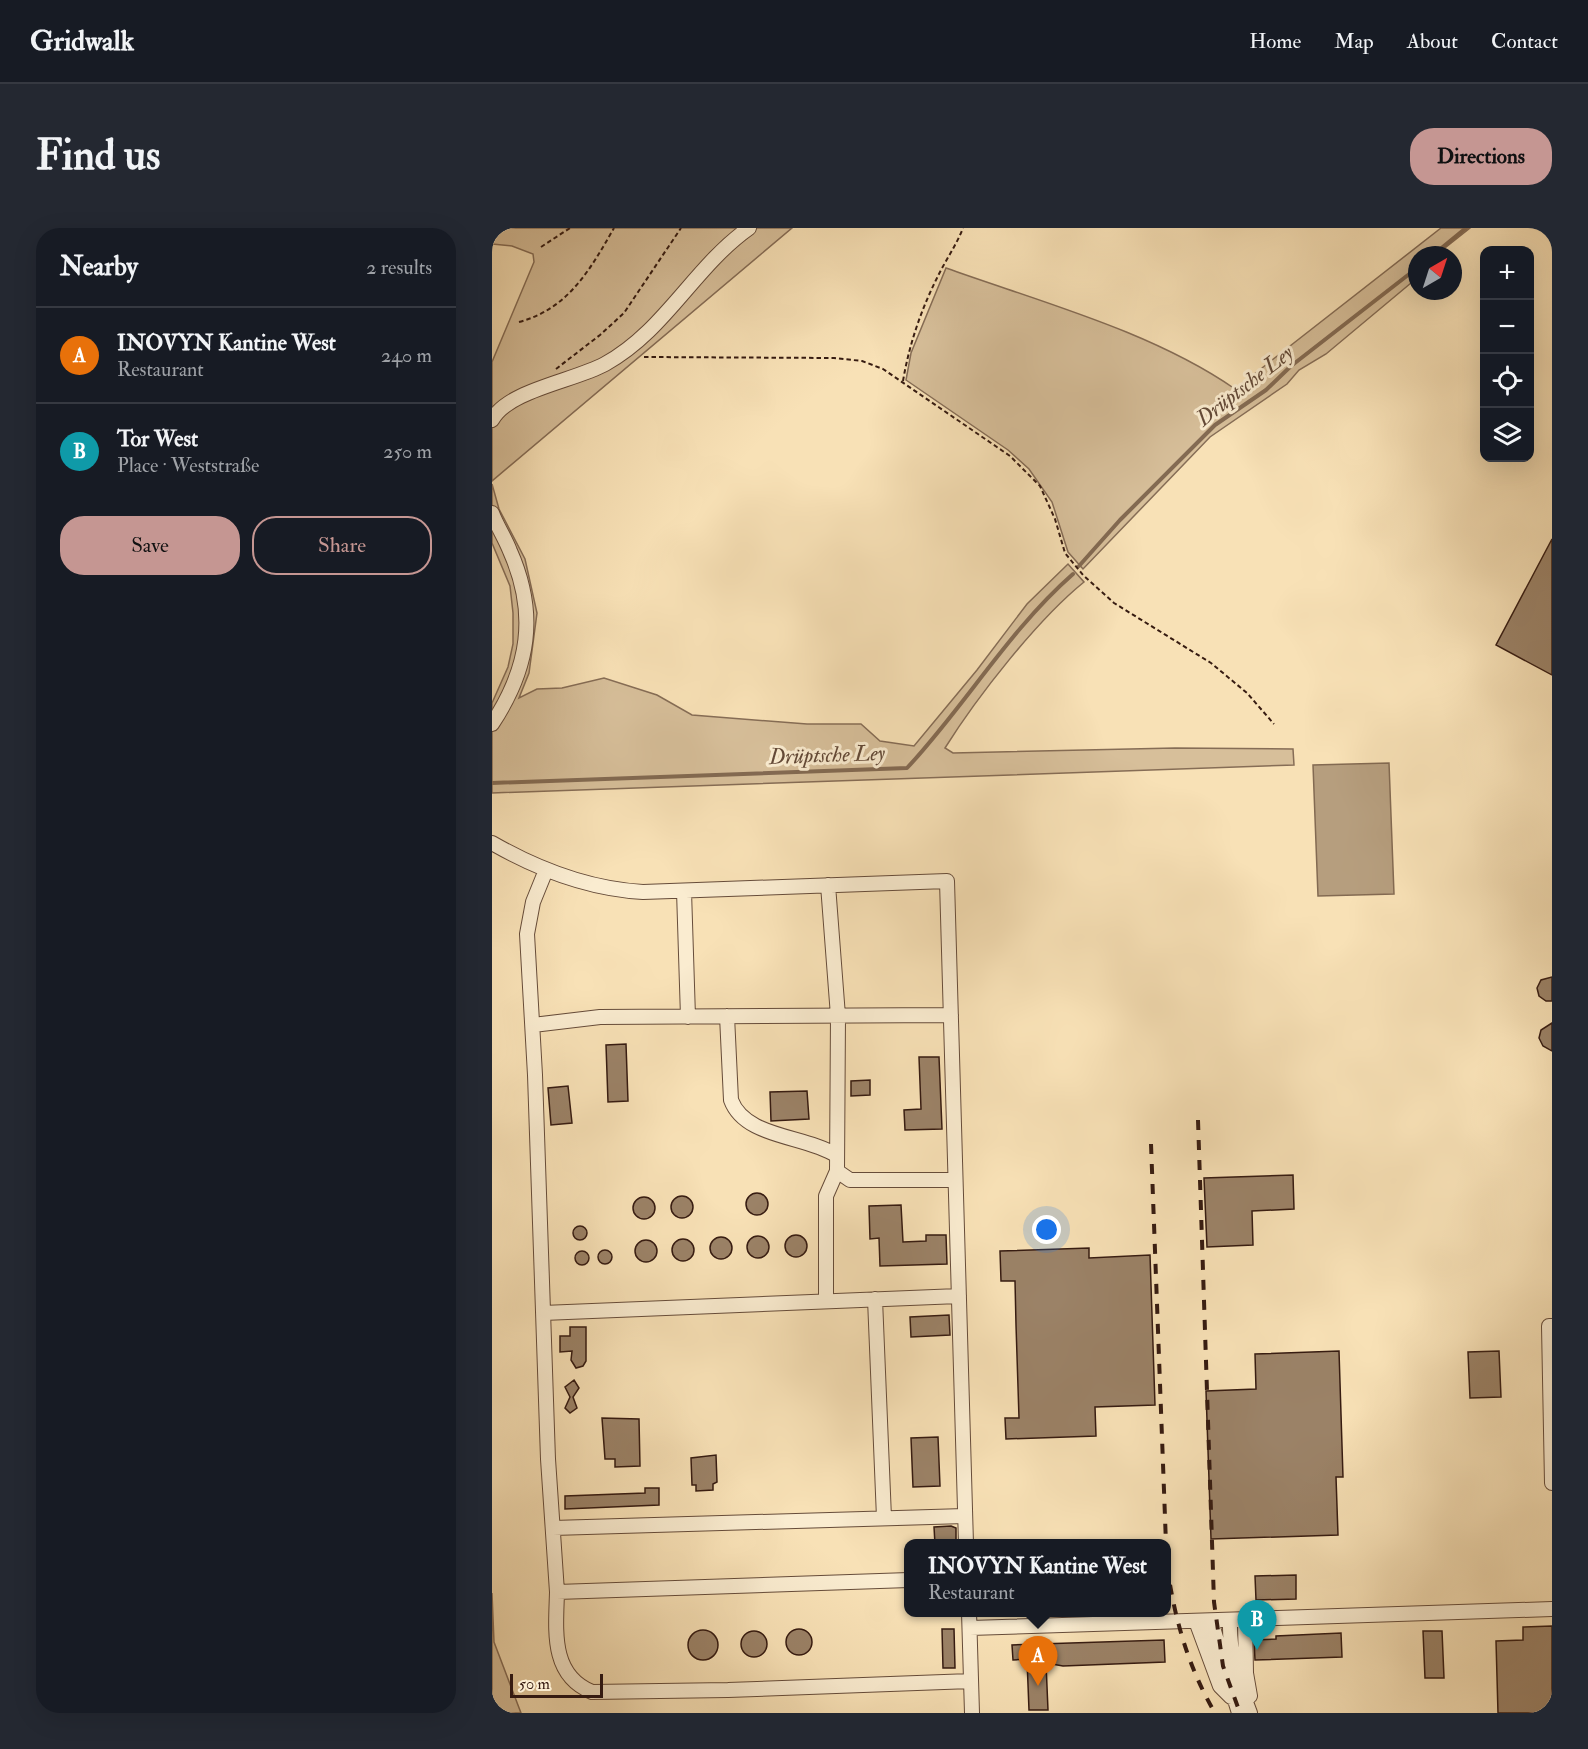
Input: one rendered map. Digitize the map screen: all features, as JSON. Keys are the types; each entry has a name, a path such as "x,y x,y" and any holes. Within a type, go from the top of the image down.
{"street":[{"path":"492,420 505,405 523,394 576,377 631,348 662,319 729,243 749,228"},
{"path":"492,513 518,571 527,614 522,666 492,724"},
{"path":"492,843 546,870 617,891 684,891 947,881 966,1539"},
{"path":"546,870 529,915 527,934 557,1592 556,1638 559,1656 568,1675 576,1683 592,1692 728,1690 971,1681"},
{"path":"826,1301 826,1196 837,1171 838,1016 828,885"},
{"path":"684,891 688,1017"},
{"path":"532,1025 581,1018 951,1015"},
{"path":"727,1016 731,1100 734,1108 753,1125 810,1142 836,1155"},
{"path":"837,1171 850,1180 955,1180"},
{"path":"543,1312 959,1296"},
{"path":"875,1299 884,1518"},
{"path":"1552,1326 1549,1326 1552,1483"},
{"path":"553,1528 965,1516"},
{"path":"557,1592 904,1580"},
{"path":"970,1628 1552,1610"},
{"path":"969,1617 972,1713"},
{"path":"1245,1619 1246,1673 1252,1713"},
{"path":"1230,1620 1230,1649 1238,1683 1252,1713"},
{"path":"1196,1621 1220,1686 1237,1707"},
{"path":"1210,1621 1237,1707"}],"path":[{"path":"541,247 570,228"},
{"path":"519,322 546,313 571,293 598,256 614,228"},
{"path":"552,372 600,335 624,313 681,228"},
{"path":"903,381 908,352 920,319 937,278 963,228"},
{"path":"644,357 849,359 873,364 903,381 1026,470 1040,486 1048,502 1065,553 1098,589 1114,603 1211,663 1247,693 1275,724"}],"shaded area":[{"path":"492,228 792,228 492,481 492,362 534,262 533,254 512,246 492,244"},
{"path":"1441,228 1470,228 1447,246 1418,246"},
{"path":"1408,254 1408,286 1326,354 1299,370 1287,384 1210,437 1083,569 1068,552 1052,502 1029,469 1008,450 906,380 911,353 946,268 1058,306 1133,335 1203,369 1235,389"},
{"path":"492,484 499,509 525,559 537,613 529,673 519,698 537,689 562,688 604,678 657,695 692,715 807,724 861,724 880,741 914,746 977,670 1027,604 1068,564 1084,582 1047,617 1009,660 945,748 953,753 1175,748 1293,749 1294,765 492,793 492,703 508,667 513,644 513,613 510,586 492,543"},
{"path":"1389,763 1394,894 1318,896 1313,765"},
{"path":"492,1593 494,1642 521,1713 492,1713"}],"building":[{"path":"1552,539 1552,675 1496,645"},
{"path":"1552,977 1552,1001 1546,1001 1539,996 1537,988 1541,980"},
{"path":"1552,1023 1552,1051 1543,1046 1539,1038 1541,1030"},
{"path":"626,1044 628,1101 608,1102 606,1045"},
{"path":"919,1057 939,1057 942,1129 905,1130 904,1110 921,1109"},
{"path":"870,1080 870,1095 851,1096 851,1081"},
{"path":"568,1086 572,1123 551,1125 548,1088"},
{"path":"807,1091 809,1119 771,1121 770,1092"},
{"path":"1293,1175 1294,1209 1252,1211 1253,1245 1207,1247 1204,1178"},
{"path":"757,1193 765,1196 768,1204 765,1212 757,1215 749,1212 746,1204 749,1196"},
{"path":"682,1196 690,1199 693,1207 690,1215 682,1218 674,1215 671,1207 674,1199"},
{"path":"644,1197 652,1200 655,1208 652,1216 644,1219 636,1216 633,1208 636,1200"},
{"path":"901,1205 903,1242 926,1241 926,1235 946,1235 947,1264 880,1266 879,1238 870,1239 869,1206"},
{"path":"580,1226 585,1228 587,1233 585,1238 580,1240 575,1238 573,1233 575,1228"},
{"path":"796,1235 804,1238 807,1246 804,1254 796,1257 788,1254 785,1246 788,1238"},
{"path":"758,1236 766,1239 769,1247 766,1255 758,1258 750,1255 747,1247 750,1239"},
{"path":"721,1237 729,1240 732,1248 729,1256 721,1259 713,1256 710,1248 713,1240"},
{"path":"683,1239 691,1242 694,1250 691,1258 683,1261 675,1258 672,1250 675,1242"},
{"path":"646,1240 654,1243 657,1251 654,1259 646,1262 638,1259 635,1251 638,1243"},
{"path":"1089,1248 1089,1258 1150,1255 1155,1405 1095,1407 1096,1436 1006,1439 1005,1418 1019,1418 1015,1281 1001,1281 1000,1251"},
{"path":"605,1250 610,1252 612,1257 610,1262 605,1264 600,1262 598,1257 600,1252"},
{"path":"582,1251 587,1253 589,1258 587,1263 582,1265 577,1263 575,1258 577,1253"},
{"path":"949,1315 950,1335 911,1337 910,1317"},
{"path":"570,1327 586,1327 586,1361 583,1366 576,1368 571,1360 572,1351 560,1352 560,1336 570,1336"},
{"path":"1339,1351 1343,1477 1336,1477 1338,1535 1211,1539 1206,1391 1256,1389 1255,1354"},
{"path":"1499,1351 1501,1397 1470,1398 1468,1352"},
{"path":"574,1380 579,1388 573,1397 577,1408 570,1413 565,1408 570,1397 565,1387"},
{"path":"602,1418 639,1419 640,1466 615,1467 615,1459 605,1459"},
{"path":"938,1437 940,1486 913,1487 911,1438"},
{"path":"716,1455 717,1482 713,1484 713,1490 696,1491 696,1485 692,1485 691,1458"},
{"path":"645,1488 659,1488 659,1505 565,1509 565,1496 645,1493"},
{"path":"934,1527 956,1528 956,1539 935,1539"},
{"path":"1296,1575 1296,1599 1256,1600 1255,1576"},
{"path":"1552,1626 1552,1713 1498,1713 1496,1641 1523,1640 1523,1627"},
{"path":"799,1629 808,1633 812,1642 808,1651 799,1655 790,1651 786,1642 790,1633"},
{"path":"942,1629 954,1629 955,1668 943,1668"},
{"path":"703,1630 713,1635 718,1645 713,1655 703,1660 693,1655 688,1645 693,1635"},
{"path":"754,1631 763,1635 767,1644 763,1653 754,1657 745,1653 741,1644 745,1635"},
{"path":"1423,1631 1442,1631 1444,1678 1425,1678"},
{"path":"1341,1633 1342,1657 1255,1660 1254,1640 1276,1639 1276,1636"},
{"path":"1164,1640 1165,1662 1063,1666 1046,1663 1048,1710 1029,1710 1027,1659 1013,1660 1012,1645"}],"waterway":[{"name":"Drüptsche Ley","path":"1444,246 1466,228"},
{"name":"Drüptsche Ley","path":"1079,566 1120,520 1215,425 1266,390 1291,366 1408,275"},
{"name":"Drüptsche Ley","path":"492,783 907,768 1028,619 1073,574"}],"railway":[{"path":"1198,1120 1214,1602 1223,1666 1240,1713"},
{"path":"1151,1144 1166,1539"},
{"path":"1171,1587 1178,1623 1190,1660 1215,1713"}],"place":[{"name":"Tor West","path":"1257,1650"},
{"name":"INOVYN Kantine West","path":"1038,1686"}]}
